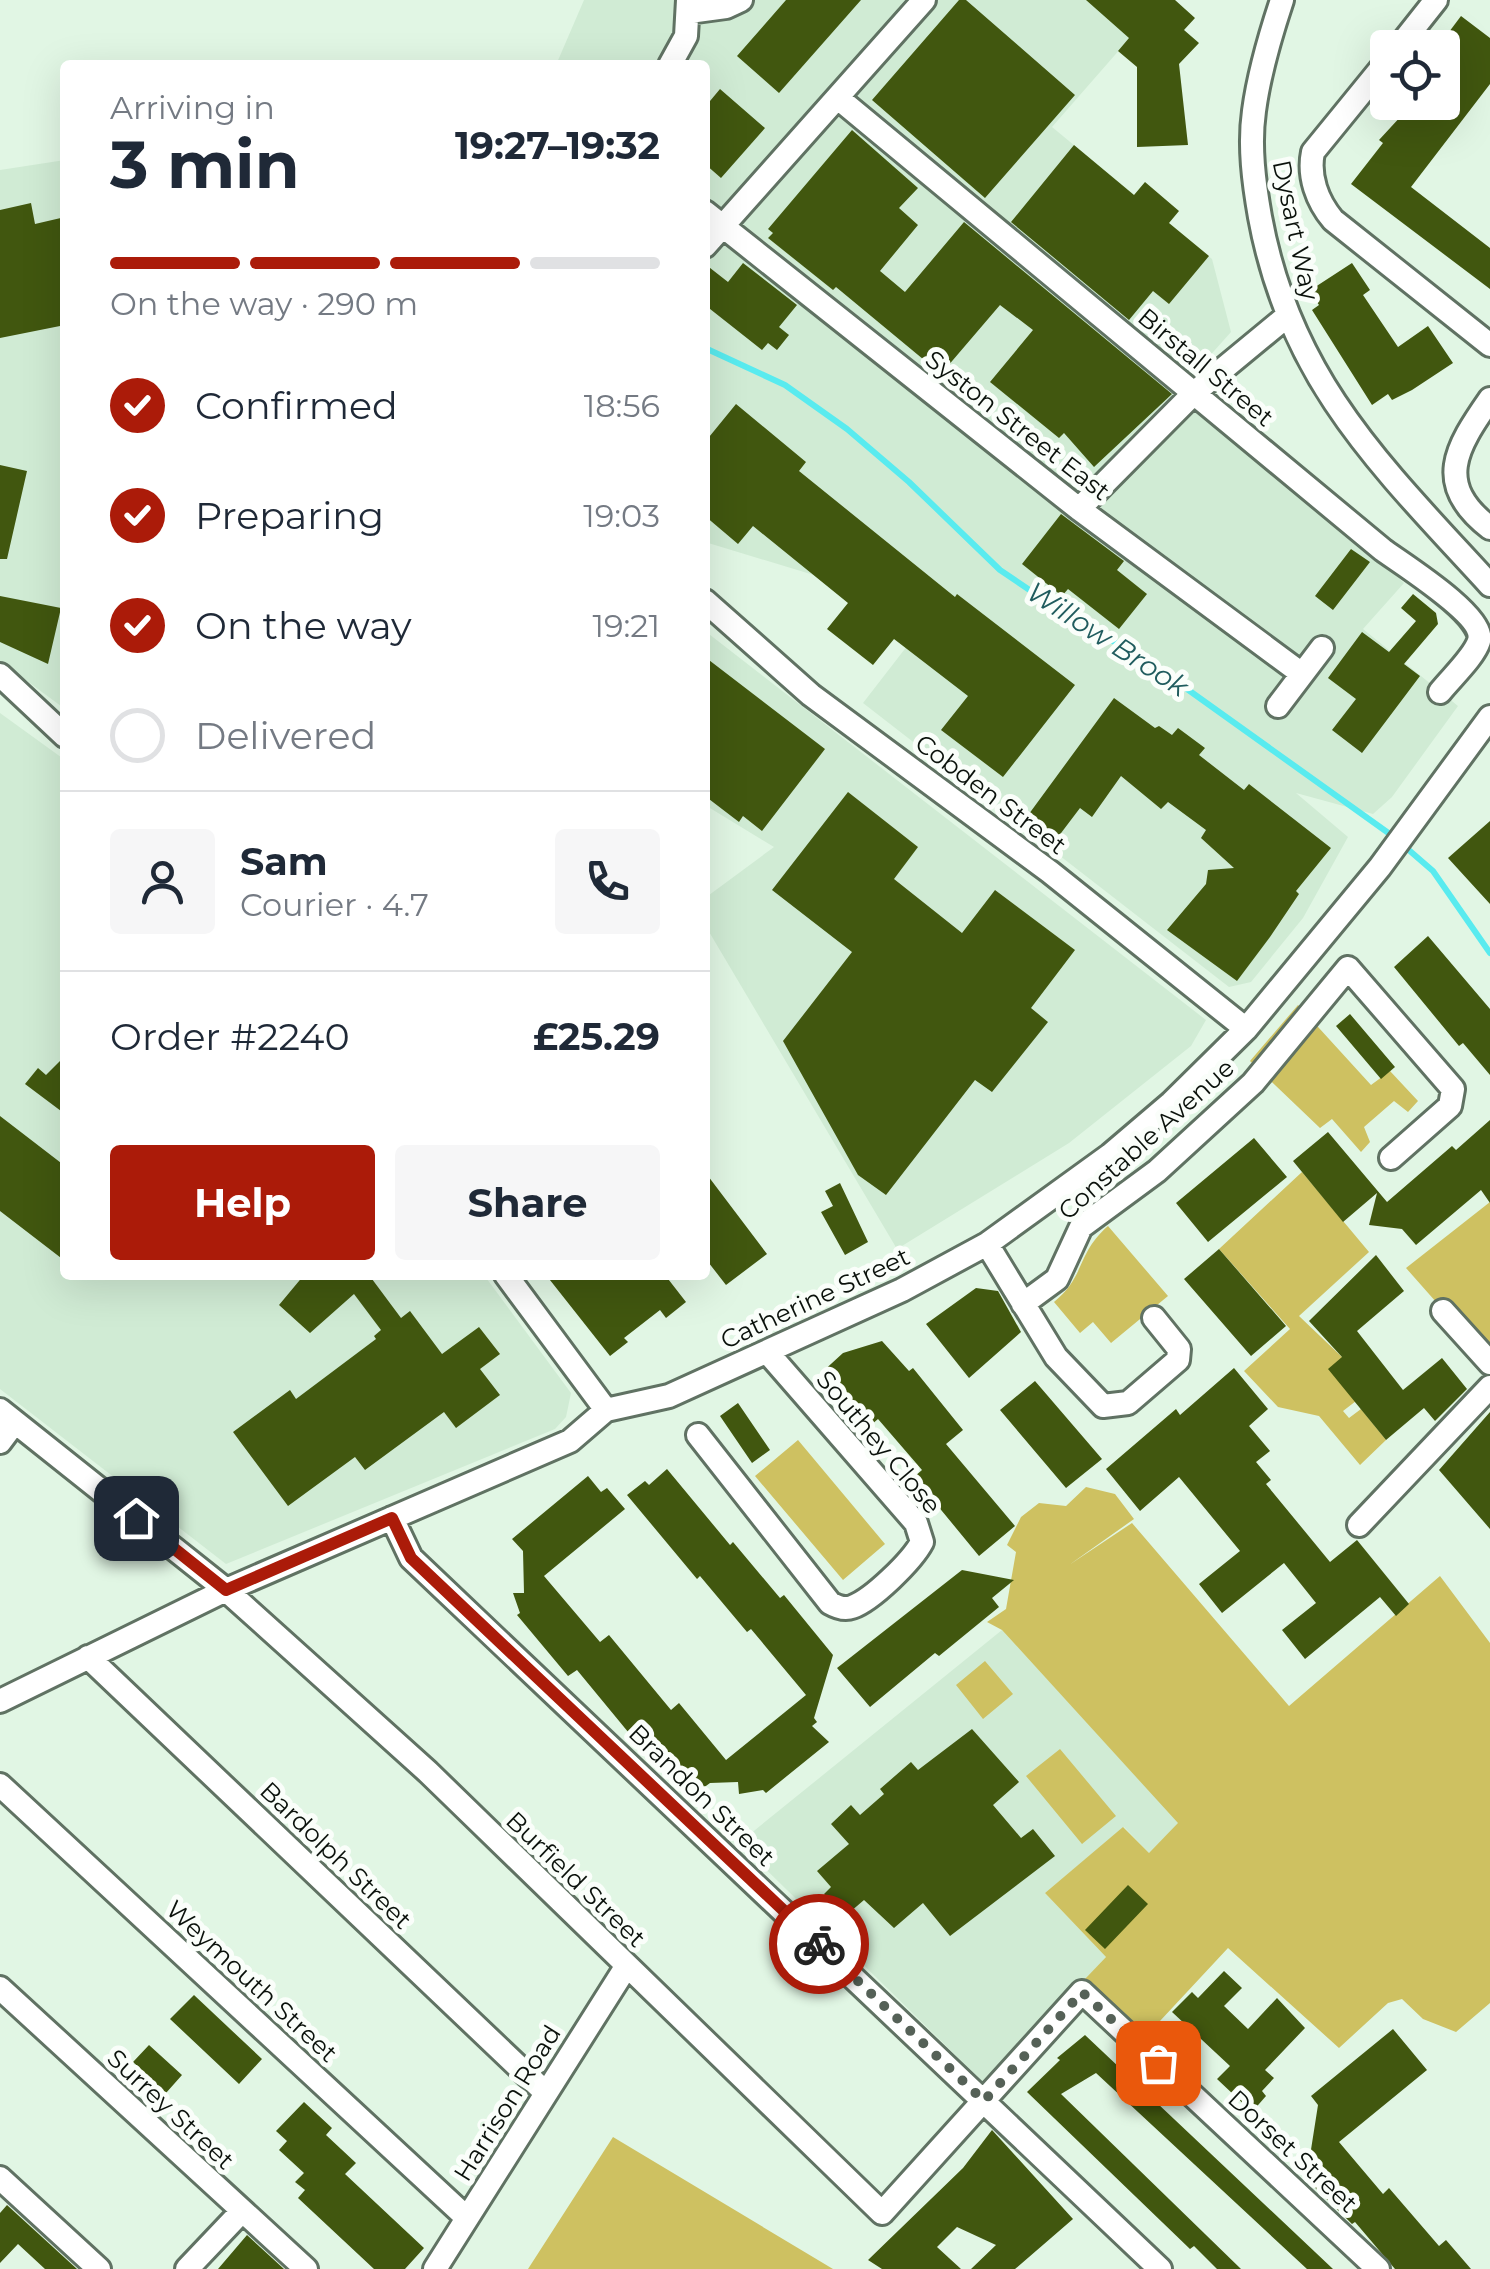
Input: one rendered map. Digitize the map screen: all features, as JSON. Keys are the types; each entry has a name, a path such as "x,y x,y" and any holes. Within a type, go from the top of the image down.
{"street":[{"path":"673,60 686,36 689,6 726,6 741,0"},
{"path":"714,219 838,98 924,0"},
{"name":"Dysart Way","path":"1282,0 1253,113 1252,152 1264,236 1286,318 1308,361 1384,470 1490,586"},
{"path":"1412,30 1436,0"},
{"path":"1370,82 1313,152 1310,163 1316,193 1333,220 1490,345"},
{"name":"Birstall Street","path":"838,98 1384,550 1466,612 1478,628 1479,641 1440,692"},
{"name":"Syston Street East","path":"714,219 1079,509 1302,674"},
{"path":"1079,509 1194,393 1286,318"},
{"path":"1490,399 1464,436 1454,463 1459,493 1490,528"},
{"name":"Cobden Street","path":"710,605 811,695 1050,872 1246,1029"},
{"path":"1278,706 1322,648"},
{"path":"0,674 60,728"},
{"name":"Catherine Street","path":"0,1701 226,1590 570,1442 606,1410 669,1396 768,1353 902,1290 987,1244 1110,1155 1171,1103 1246,1029 1380,867 1490,717"},
{"name":"Constable Avenue","path":"1023,1304 1058,1280 1081,1227 1157,1171 1253,1083 1348,968 1454,1088 1454,1098 1444,1112 1391,1158"},
{"path":"987,1244 1056,1357 1096,1402 1112,1408 1128,1403 1178,1360 1179,1349 1154,1318"},
{"path":"510,1280 606,1410"},
{"path":"1442,1310 1490,1363"},
{"name":"Southey Close","path":"698,1436 830,1603 838,1607 855,1606 913,1558 922,1542 916,1522 768,1353"},
{"path":"1360,1525 1490,1387"},
{"path":"0,1442 8,1416"},
{"name":"Burfield Street","path":"8,1416 226,1590 428,1772 882,2214 984,2101"},
{"name":"Brandon Street","path":"392,1518 411,1558 1160,2269"},
{"name":"Bardolph Street","path":"88,1657 546,2093"},
{"name":"Weymouth Street","path":"0,1785 466,2218"},
{"name":"Harrison Road","path":"435,2269 626,1967"},
{"name":"Surrey Street","path":"0,1988 306,2269"},
{"name":"Dorset Street","path":"984,2101 1082,1992 1378,2269"},
{"path":"0,2178 100,2269"},
{"path":"187,2269 242,2211"}],"shaded area":[{"path":"584,0 1163,0 1052,127 1212,259 1231,332 1189,379 1404,583 1363,629 1458,706 1392,797 1373,814 1296,793 1348,837 1303,918 1251,982 1229,987 863,703 928,619 883,596 710,544 710,60 558,60"},
{"path":"60,161 60,705 0,661 0,170"},
{"path":"710,635 1206,1020 1191,1046 1069,1143 897,1249 710,933 710,894 774,847 710,808"},
{"path":"0,713 60,756 60,1280 488,1280 571,1393 566,1417 555,1429 226,1564 0,1389"},
{"path":"1298,1005 1371,1085 1390,1071 1418,1101 1408,1112 1394,1101 1364,1127 1370,1142 1361,1152 1332,1119 1320,1128 1250,1061"},
{"path":"1302,1172 1369,1252 1299,1316 1342,1357 1356,1401 1343,1411 1349,1418 1361,1409 1386,1440 1360,1465 1319,1416 1278,1407 1244,1371 1290,1329 1219,1249"},
{"path":"1490,1202 1490,1363 1406,1268"},
{"path":"1108,1226 1168,1296 1111,1343 1093,1322 1080,1333 1054,1302"},
{"path":"798,1440 885,1544 843,1580 755,1476"},
{"path":"1086,1487 1115,1494 1134,1519 1069,1565 1132,1523 1289,1706 1440,1576 1490,1643 1490,2003 1456,2032 1423,2019 1402,1999 1388,2003 1339,2048 1228,1948 1146,2036 1085,1979 1106,1957 1045,1893 1123,1827 1149,1853 1178,1823 1002,1630 987,1622 1006,1609 1016,1552 1007,1545 1021,1517 1039,1503 1066,1506"},
{"path":"1002,1630 1179,1823 1149,1853 1124,1827 1045,1893 1106,1957 986,2085 739,1843"},
{"path":"985,1661 1013,1694 983,1719 956,1685"},
{"path":"1060,1749 1116,1816 1082,1844 1026,1776"},
{"path":"613,2137 833,2269 528,2269"}],"building":[{"path":"786,0 861,0 779,93 737,56"},
{"path":"959,0 966,0 1075,95 985,198 872,100"},
{"path":"1086,0 1175,0 1195,18 1184,30 1199,43 1179,64 1188,145 1137,147 1137,67 1118,51 1129,38"},
{"path":"1461,16 1490,38 1490,84 1411,187 1490,248 1490,289 1351,184 1383,143 1379,140 1397,120 1460,120 1460,30 1450,30"},
{"path":"720,89 765,128 721,178 710,168 710,101"},
{"path":"852,130 918,188 899,208 918,225 880,271 905,292 964,222 1172,394 1094,467 1064,433 1059,438 990,382 1033,330 1000,305 941,374 836,287 833,290 768,238 773,233 768,229"},
{"path":"1074,145 1134,195 1145,182 1179,211 1169,223 1209,256 1169,304 1153,291 1129,320 1011,222"},
{"path":"31,203 35,224 60,218 60,326 0,338 0,210"},
{"path":"743,263 797,305 779,327 789,335 777,350 768,343 762,350 710,309 710,268 728,282"},
{"path":"1352,263 1370,290 1363,295 1398,347 1428,326 1453,363 1412,390 1392,400 1388,394 1372,405 1312,310 1319,305 1309,291"},
{"path":"736,404 806,462 799,471 955,597 957,594 1075,685 1003,777 941,730 968,696 894,639 873,665 827,629 848,603 753,526 738,544 710,520 710,436"},
{"path":"0,465 27,471 7,559 0,559"},
{"path":"1061,514 1124,561 1117,570 1147,594 1119,629 1068,589 1062,596 1022,564"},
{"path":"1351,549 1370,562 1333,610 1315,596"},
{"path":"1413,594 1436,613 1438,624 1404,664 1420,676 1362,753 1332,730 1356,699 1328,678 1362,632 1389,652 1416,621 1401,608"},
{"path":"0,596 60,608 48,664 0,642"},
{"path":"710,661 825,749 762,831 743,816 739,822 710,800"},
{"path":"1114,698 1155,728 1159,726 1172,735 1178,728 1205,748 1199,755 1244,790 1249,784 1331,848 1296,891 1299,894 1237,981 1167,930 1206,884 1208,870 1234,868 1201,838 1206,830 1168,802 1161,809 1121,776 1092,817 1080,808 1055,841 1026,818"},
{"path":"848,792 918,847 894,879 962,933 995,890 1075,950 1031,1008 1048,1022 992,1092 975,1080 886,1195 858,1175 783,1041 852,952 772,890"},
{"path":"1490,821 1490,904 1448,858"},
{"path":"1428,936 1490,1009 1490,1075 1463,1043 1459,1046 1394,967"},
{"path":"1350,1014 1395,1067 1381,1079 1336,1026"},
{"path":"60,1061 60,1110 25,1084 38,1068 46,1075"},
{"path":"0,1116 60,1162 60,1257 0,1211"},
{"path":"1490,1120 1490,1203 1481,1190 1416,1245 1402,1229 1369,1225 1377,1193 1343,1222 1293,1161 1328,1132 1387,1202 1452,1146 1456,1150"},
{"path":"1254,1138 1287,1177 1208,1242 1176,1203"},
{"path":"710,1179 767,1254 726,1285 710,1264"},
{"path":"840,1183 868,1242 845,1255 821,1212 833,1206 825,1191"},
{"path":"1219,1249 1286,1326 1251,1356 1184,1279"},
{"path":"1376,1255 1404,1291 1357,1331 1403,1390 1442,1358 1467,1389 1435,1421 1424,1408 1386,1440 1328,1369 1342,1357 1309,1321"},
{"path":"300,1280 373,1280 401,1318 410,1311 442,1354 479,1327 500,1354 480,1369 500,1395 456,1428 444,1412 365,1470 355,1457 288,1506 233,1432 290,1390 296,1399 376,1339 374,1336 381,1330 354,1294 310,1333 279,1305"},
{"path":"550,1280 669,1280 686,1302 666,1318 660,1310 624,1338 628,1342 610,1356"},
{"path":"976,1288 998,1291 1021,1332 969,1378 926,1324"},
{"path":"882,1341 909,1371 913,1368 963,1430 946,1444 1015,1526 979,1556 914,1477 922,1470 878,1419 871,1425 855,1405 844,1417 818,1386 820,1374 843,1353"},
{"path":"1234,1368 1268,1409 1249,1426 1270,1451 1256,1462 1271,1480 1266,1484 1330,1562 1357,1540 1409,1604 1396,1616 1380,1597 1305,1659 1282,1630 1316,1603 1284,1563 1222,1613 1199,1584 1240,1551 1179,1477 1140,1511 1106,1469 1176,1409 1180,1415"},
{"path":"1035,1381 1102,1459 1066,1488 1000,1410"},
{"path":"738,1403 770,1450 752,1463 720,1416"},
{"path":"1490,1412 1490,1529 1439,1470"},
{"path":"667,1469 730,1545 733,1542 780,1598 784,1595 833,1655 814,1718 817,1722 812,1726 829,1742 766,1793 763,1790 739,1794 738,1782 710,1783 695,1794 647,1739 638,1744 577,1670 568,1676 517,1615 520,1613 513,1593 524,1593 523,1551 512,1539 588,1476 601,1492 607,1488 625,1509 544,1576 600,1642 609,1635 671,1710 679,1703 726,1760 806,1695 751,1629 747,1632 700,1576 697,1579 627,1495 645,1481 649,1485"},
{"path":"962,1570 1014,1580 992,1598 999,1607 870,1707 837,1668"},
{"path":"972,1729 1019,1782 993,1805 1021,1838 1033,1829 1055,1856 950,1936 923,1903 894,1928 864,1900 850,1912 843,1904 837,1909 824,1894 831,1887 817,1871 849,1844 831,1824 851,1805 860,1815 884,1794 880,1789 911,1762 918,1770"},
{"path":"1128,1885 1148,1904 1105,1949 1085,1930"},
{"path":"1224,1971 1242,1988 1224,2006 1248,2029 1277,1998 1305,2028 1265,2070 1274,2078 1262,2091 1266,2096 1252,2112 1217,2079 1230,2066 1172,2012 1192,1992 1198,1998"},
{"path":"194,1995 262,2059 239,2084 170,2019"},
{"path":"1393,2029 1427,2070 1339,2142 1383,2194 1389,2188 1439,2246 1446,2240 1471,2269 1395,2269 1355,2222 1352,2224 1296,2169 1310,2156 1318,2105 1311,2096"},
{"path":"1085,2035 1333,2269 1307,2269 1096,2073 1061,2094 1241,2269 1217,2269 1194,2246 1190,2249 1027,2092 1060,2060 1057,2058"},
{"path":"149,2045 182,2075 166,2093 133,2062"},
{"path":"304,2102 332,2128 326,2135 356,2163 345,2174 424,2248 405,2269 374,2269 298,2198 305,2190 295,2182 304,2173 279,2150 287,2141 276,2131"},
{"path":"992,2130 1073,2219 1015,2269 971,2269 996,2245 957,2227 937,2247 961,2269 882,2269 868,2260 963,2168"},
{"path":"7,2205 77,2269 45,2269 18,2244 0,2263 0,2213"},
{"path":"247,2235 284,2269 218,2269"}],"waterway":[{"name":"Willow Brook","path":"710,350 785,385 847,429 909,482 1000,570 1080,624 1138,654 1394,837"},
{"name":"Willow Brook","path":"1403,845 1433,871 1490,953"}],"way so far":[{"path":"819,1944 984,2101 1082,1992 1158,2063"}],"route":[{"path":"136,1518 226,1590 392,1518 411,1558 819,1944"}]}
